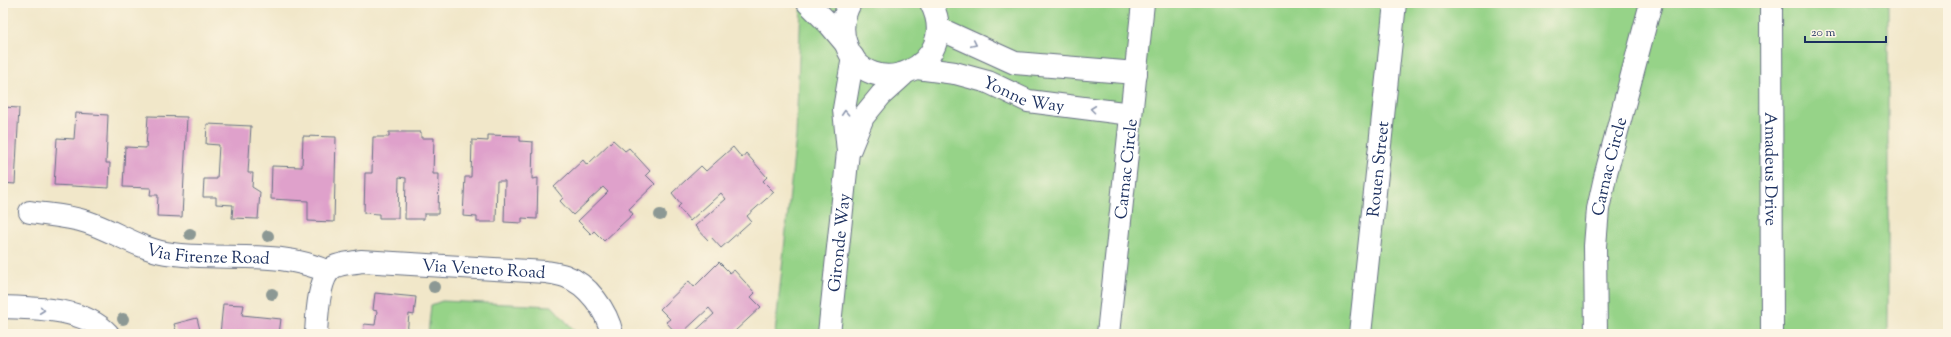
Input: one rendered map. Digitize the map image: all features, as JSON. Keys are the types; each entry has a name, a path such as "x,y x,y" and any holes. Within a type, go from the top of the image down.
{"street":[{"path":"808,3 830,25 849,50"},
{"path":"848,152 844,109 849,50 843,35 843,19 850,3"},
{"name":"Carnac Circle","path":"1108,334 1143,3"},
{"name":"Rouen Street","path":"1360,334 1395,3"},
{"name":"Carnac Circle","path":"1596,334 1595,246 1598,209 1606,173 1651,3"},
{"name":"Amadeus Drive","path":"1771,3 1772,334"},
{"path":"848,152 863,117 881,95 929,57 936,43 935,11"},
{"name":"Yonne Way","path":"935,11 1015,63 1136,73"},
{"name":"Yonne Way","path":"849,50 857,63 871,72 887,76 910,71 955,73 988,82 1028,101 1131,114"},
{"name":"Gironde Way","path":"829,334 848,152"},
{"name":"Via Firenze Road","path":"30,212 77,219 101,227 138,245 167,253 290,260 313,265 328,272"},
{"name":"Via Veneto Road","path":"328,272 334,267 361,261 546,272 565,276 580,284 602,308 609,322 612,334"},
{"path":"316,334 322,290 328,272"},
{"path":"3,307 82,316 102,328 108,334"}],"green space":[{"path":"801,3 1888,3 1888,334 775,334 796,136"},
{"path":"442,301 552,306 577,334 428,334 431,305"}],"building":[{"path":"3,107 19,108 15,184 3,183"},
{"path":"76,113 108,115 106,163 110,163 109,188 54,185 57,138 74,139"},
{"path":"148,116 187,117 182,217 157,216 158,195 150,195 151,188 123,187 125,147 146,148"},
{"path":"207,124 251,126 248,173 253,173 252,187 260,192 258,219 232,218 233,205 216,204 216,197 203,197 204,179 217,179 219,145 206,144"},
{"path":"389,132 421,132 421,138 434,138 433,174 439,174 438,214 424,214 424,219 405,219 406,178 399,177 398,218 379,218 379,214 364,213 365,173 372,173 373,137 389,137"},
{"path":"488,135 520,136 520,141 533,142 532,179 538,178 537,219 522,218 522,223 504,222 505,181 497,181 496,222 477,222 477,217 463,216 465,177 471,177 472,140 488,141"},
{"path":"303,136 336,137 334,222 308,221 308,201 271,199 272,166 302,167"},
{"path":"613,140 625,151 629,148 650,171 646,175 655,184 629,209 633,214 604,241 594,231 591,234 578,221 608,192 603,187 573,215 560,201 563,198 554,187 583,160 587,165"},
{"path":"733,147 742,158 746,153 767,177 763,181 774,192 747,216 751,221 721,248 711,237 708,240 695,226 726,199 721,193 690,221 678,207 681,204 672,193 701,166 706,171"},
{"path":"719,262 730,273 734,270 755,293 751,297 761,307 735,331 738,334 692,334 714,314 709,308 681,334 677,334 666,322 670,319 660,309 689,281 694,287"},
{"path":"375,293 416,297 414,315 409,314 407,334 363,334 364,324 375,325 377,311 373,310"},
{"path":"223,304 244,305 242,315 281,319 279,334 220,334"},
{"path":"197,318 201,334 177,334 174,324"}]}
